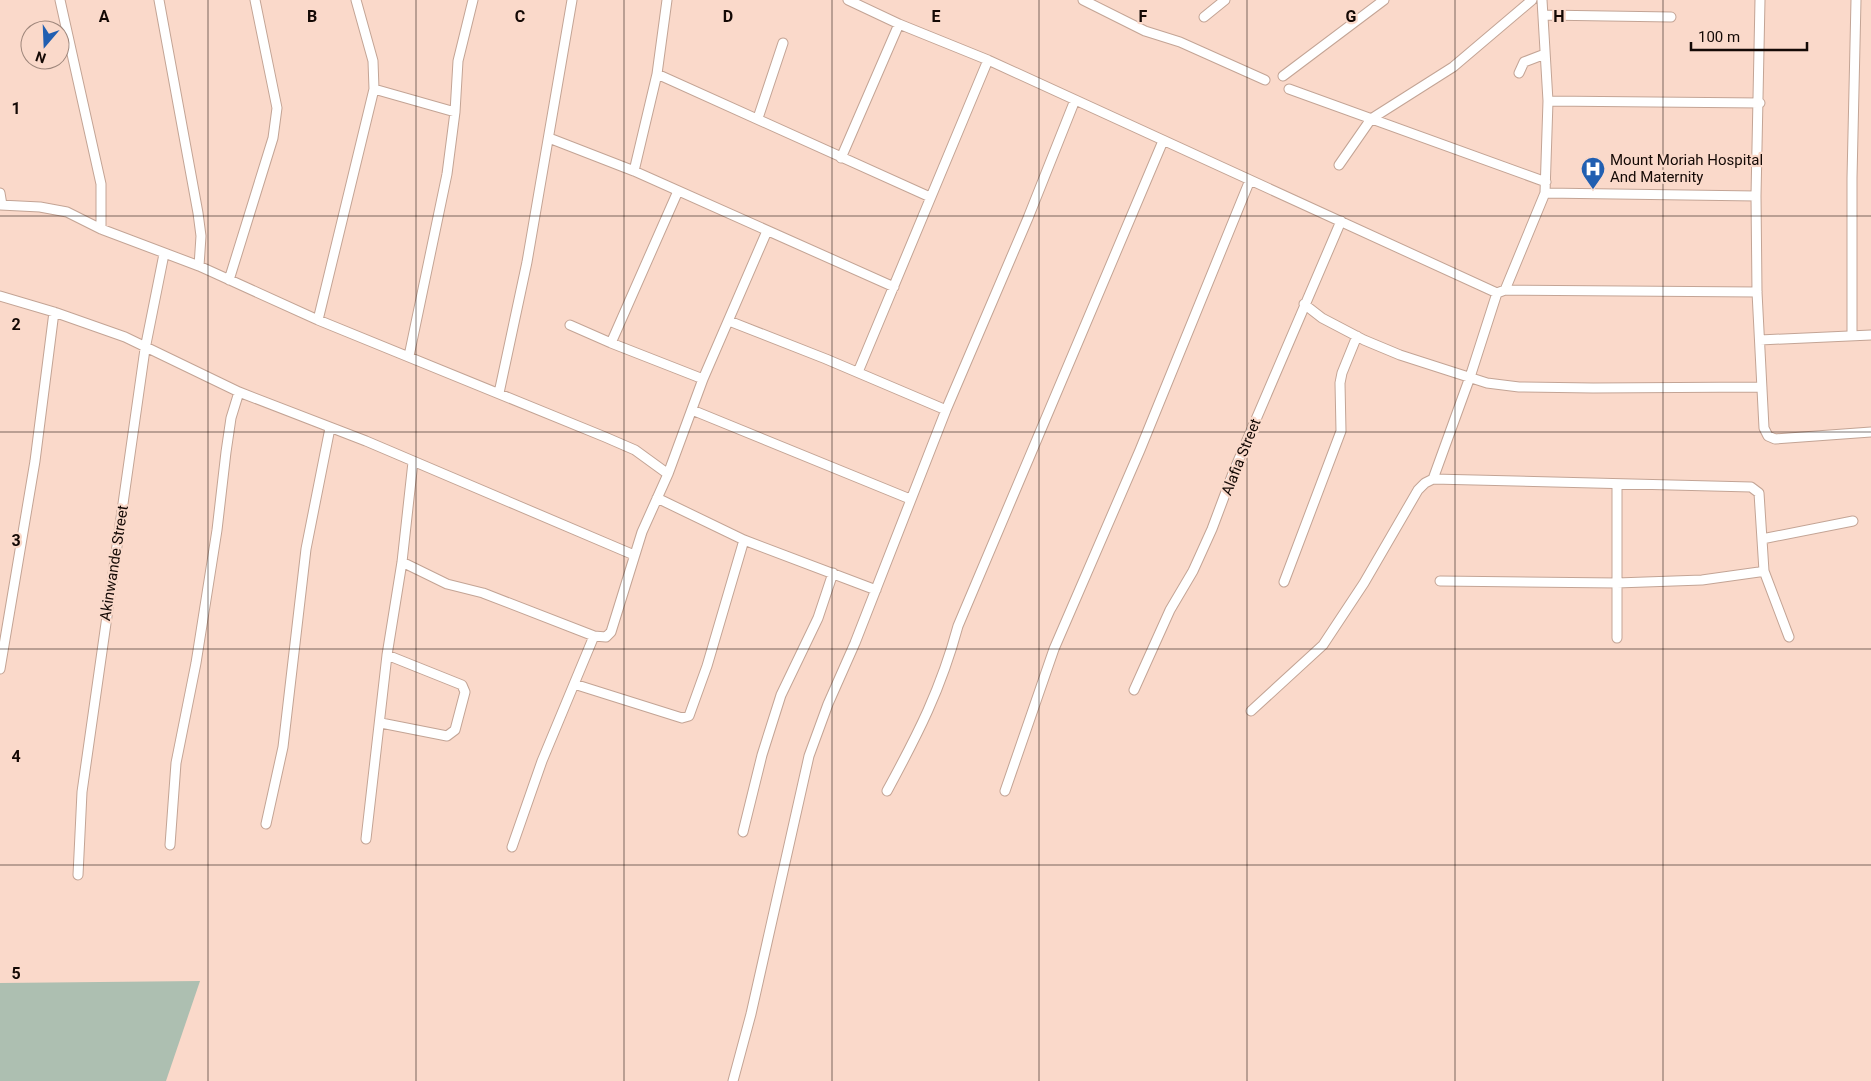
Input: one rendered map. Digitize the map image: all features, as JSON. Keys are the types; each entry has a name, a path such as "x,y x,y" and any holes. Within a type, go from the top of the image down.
{"street":[{"path":"60,0 101,184 101,229"},
{"path":"159,0 198,213 201,236 199,266"},
{"path":"228,280 273,138 276,108 255,0"},
{"path":"318,320 338,240 351,175 374,89 373,61 356,0"},
{"path":"409,356 447,174 455,112 458,61 473,0"},
{"path":"499,393 527,262 572,0"},
{"path":"634,171 656,74 667,0"},
{"path":"848,0 899,24 988,60 1163,141 1501,292 1757,292"},
{"path":"1083,0 1145,31 1180,42 1265,80"},
{"path":"1204,17 1225,0"},
{"path":"1283,76 1384,0"},
{"path":"1339,166 1371,119 1453,67 1532,0"},
{"path":"1433,479 1501,292 1546,193 1548,101 1542,0"},
{"path":"1760,0 1760,103 1756,196 1757,292 1764,428 1768,436 1775,439 1871,432"},
{"path":"1852,336 1852,178 1856,0"},
{"path":"1544,15 1672,17"},
{"path":"841,158 899,24"},
{"path":"758,118 783,43"},
{"path":"1519,74 1524,62 1545,54"},
{"path":"858,372 988,60"},
{"path":"656,74 758,118 841,158 930,197"},
{"path":"374,89 455,112"},
{"path":"1289,89 1546,182"},
{"path":"733,1081 751,1014 809,756 946,410 1028,218 1075,100"},
{"path":"1548,101 1760,103"},
{"path":"549,138 634,171 894,287"},
{"path":"887,791 921,729 947,668 958,626 1163,141"},
{"path":"1005,791 1054,649 1140,450 1250,180"},
{"path":"611,343 678,191"},
{"path":"0,193 1,205 58,210 101,229 199,266 318,320 635,450 668,474"},
{"path":"1546,193 1756,196"},
{"name":"Alafia Street","path":"1134,690 1170,610 1193,571 1212,529 1233,473 1341,221"},
{"path":"402,562 448,584 483,593 594,636 606,637 611,632 634,555 668,474 703,379 768,231"},
{"name":"Akinwande Street","path":"78,875 82,792 145,349 164,254"},
{"path":"0,296 54,312 125,337 145,349 239,392 413,462 634,555"},
{"path":"1304,304 1322,318 1400,355 1488,383 1519,387 1762,387"},
{"path":"0,669 35,461 54,312"},
{"path":"729,321 858,372 946,410"},
{"path":"570,325 703,379"},
{"path":"1760,340 1871,335"},
{"path":"1284,582 1341,431 1340,383 1357,336"},
{"path":"170,845 176,763 196,663 217,530 228,435 239,392"},
{"path":"692,410 910,499"},
{"path":"266,824 283,747 306,549 330,428"},
{"path":"366,839 381,722 387,655 402,562 413,462"},
{"path":"1251,711 1322,644 1364,583 1418,490 1424,482 1433,479 1756,489 1759,493 1764,571 1789,637"},
{"path":"1616,485 1616,638"},
{"path":"657,498 744,540 876,590"},
{"path":"1762,538 1853,521"},
{"path":"574,684 682,718 689,716 707,666 744,540"},
{"path":"1440,581 1617,583 1702,580 1764,571"},
{"path":"743,832 762,755 781,695 818,618 833,573"},
{"path":"512,847 542,761 594,636"},
{"path":"381,722 447,736 455,730 465,692 462,685 387,655"}],"green space":[{"path":"200,981 166,1081 0,1081 0,983"}],"place":[{"name":"Mount Moriah Hospital And Maternity","path":"1593,190"}]}
